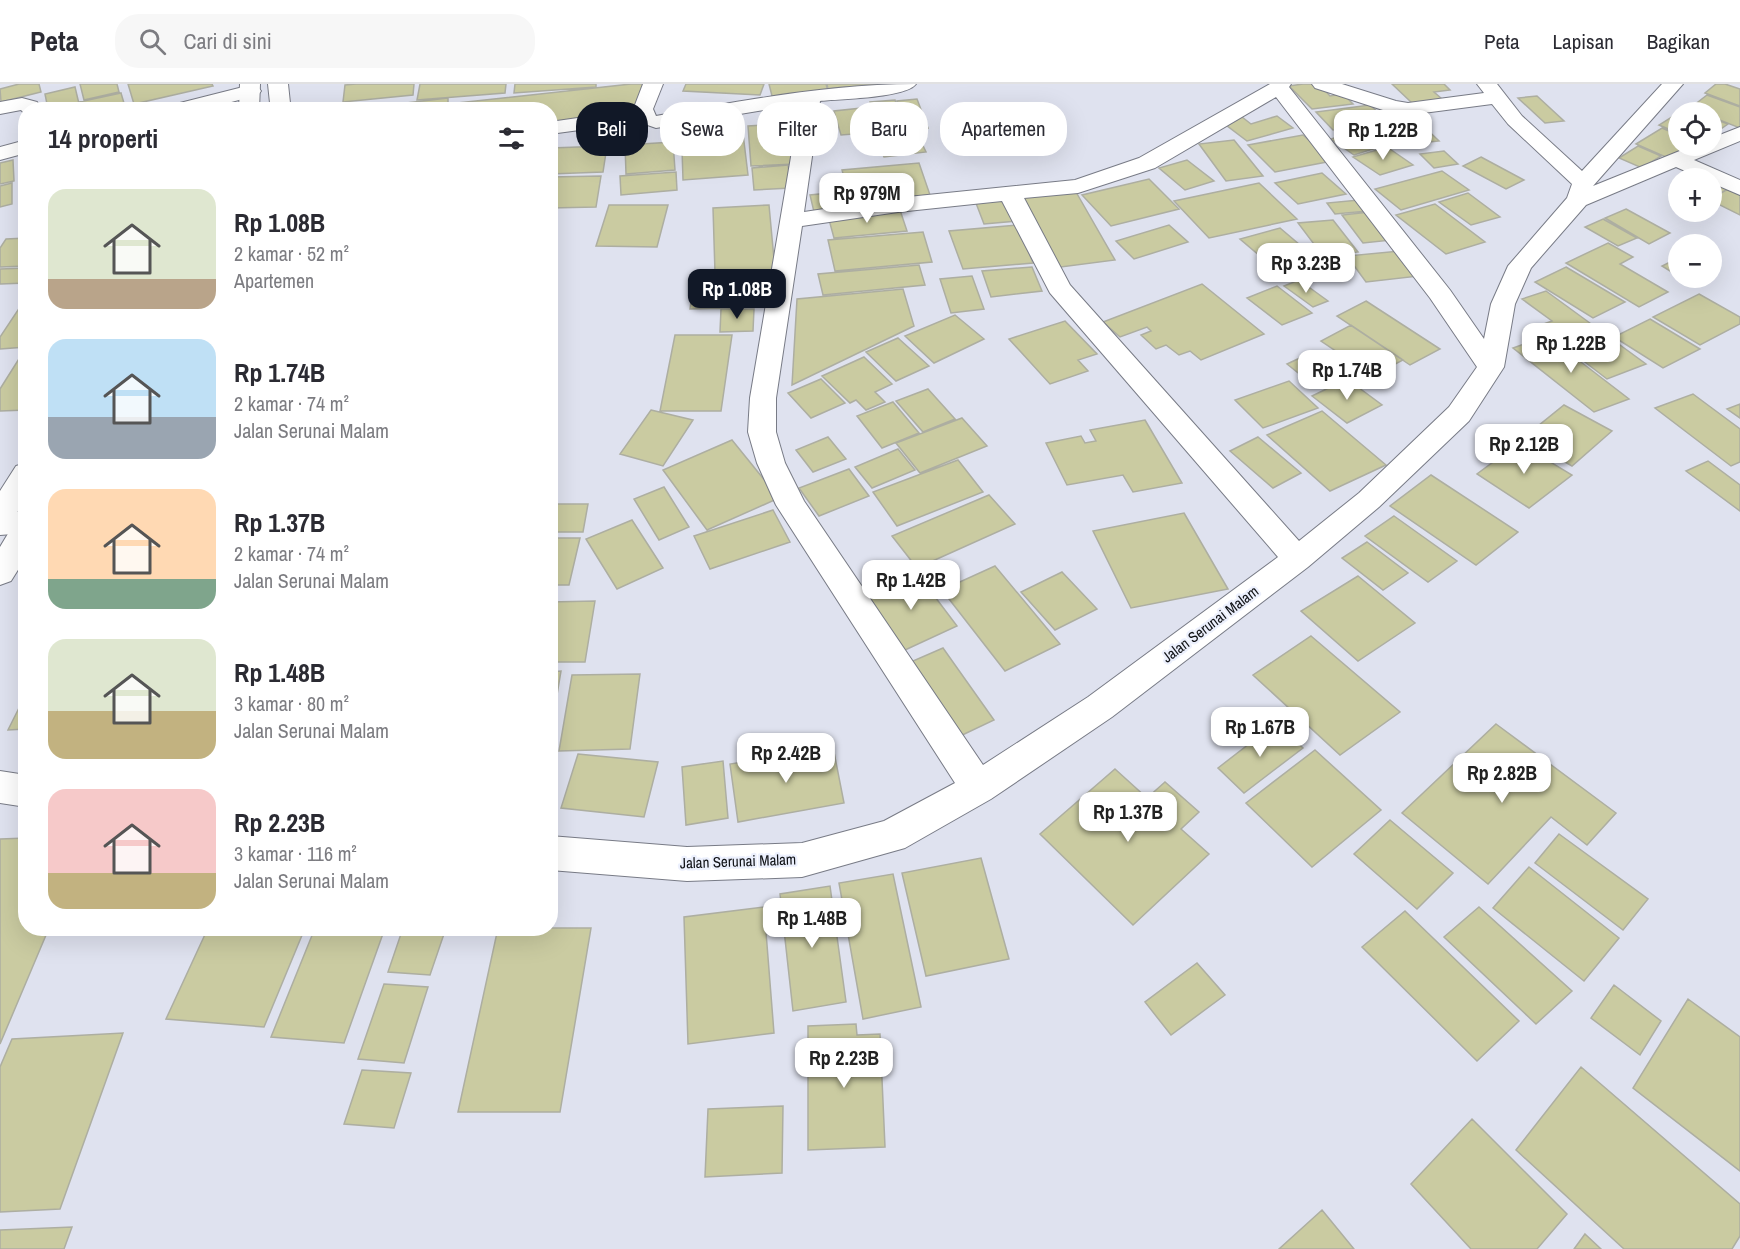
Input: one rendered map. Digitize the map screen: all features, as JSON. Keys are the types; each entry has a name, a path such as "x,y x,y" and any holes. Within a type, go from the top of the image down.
{"street":[{"path":"278,84 280,102"},
{"path":"647,102 653,84"},
{"path":"648,120 668,121 810,96 897,87 906,84"},
{"path":"1322,84 1393,107 1408,109 1492,90 1515,120 1580,191 1682,156"},
{"name":"Jalan Serunai Malam","path":"558,854 687,864 802,860 892,836 978,788 1101,707 1297,559 1369,500 1459,414 1491,367 1503,304 1520,266 1580,191 1673,84"},
{"path":"791,221 898,205 1078,186 1147,163 1280,86 1441,295 1491,367"},
{"path":"215,102 250,95"},
{"path":"810,96 763,398 762,432 771,463 791,505 978,788"},
{"path":"0,108 18,107"},
{"path":"558,127 576,125"},
{"path":"1722,140 1740,133"},
{"path":"0,154 18,148"},
{"path":"1675,159 1740,188"},
{"path":"1009,192 1059,288 1297,559"},
{"path":"0,516 18,486"},
{"path":"0,524 18,523"},
{"path":"0,573 18,543"},
{"path":"0,787 18,790"}],"building":[{"path":"19,84 39,84 41,92 1,102 0,89"},
{"path":"80,84 117,84 119,92 84,100"},
{"path":"128,84 212,84 213,86 143,102 133,102"},
{"path":"414,84 413,95 343,102 345,85"},
{"path":"420,84 506,84 505,93 417,100"},
{"path":"515,84 596,84 596,87 514,93"},
{"path":"646,84 641,102 576,102 576,120 558,122 558,102 466,102"},
{"path":"686,84 764,84 760,95 683,91"},
{"path":"769,84 826,84 828,91 772,96"},
{"path":"827,84 880,84 828,89"},
{"path":"1319,84 1330,96 1343,94 1353,104 1312,109 1289,86"},
{"path":"1392,84 1444,84 1450,90 1434,92 1442,99 1412,103"},
{"path":"1716,84 1725,84 1740,89 1740,106 1705,93"},
{"path":"75,87 79,102 47,102 45,94"},
{"path":"121,93 124,102 79,102"},
{"path":"1707,95 1740,107 1740,128 1722,121 1722,102 1698,102"},
{"path":"1537,96 1564,121 1545,123 1518,98"},
{"path":"448,98 448,102 414,102"},
{"path":"917,99 918,102 897,102"},
{"path":"895,100 896,102 870,102"},
{"path":"1370,105 1382,116 1365,118 1372,125 1333,130 1316,112"},
{"path":"850,109 850,134 841,135 838,111"},
{"path":"1277,116 1293,128 1247,141 1222,122 1242,117 1251,124"},
{"path":"1416,119 1439,141 1411,144 1399,133 1390,134 1379,123"},
{"path":"1668,119 1668,129 1659,125"},
{"path":"757,125 757,156 795,156 796,164 751,166 748,126"},
{"path":"1366,128 1389,144 1354,155 1331,139"},
{"path":"1662,128 1668,131 1668,156 1671,156 1668,158 1636,144"},
{"path":"1303,135 1332,161 1275,172 1248,145"},
{"path":"1234,140 1263,176 1226,181 1199,144"},
{"path":"660,143 660,156 674,156 675,170 626,174 625,156 648,156 648,144"},
{"path":"1638,146 1661,156 1642,168 1619,158"},
{"path":"576,147 576,156 605,156 603,172 558,174 558,148"},
{"path":"1387,147 1413,165 1380,175 1353,157"},
{"path":"745,150 748,175 683,180 682,156 745,156"},
{"path":"1444,151 1458,164 1434,168 1420,154"},
{"path":"1481,157 1524,180 1506,189 1463,166"},
{"path":"13,160 14,181 0,184 0,163"},
{"path":"1187,160 1214,181 1185,190 1159,168"},
{"path":"919,163 930,195 851,202 842,170"},
{"path":"788,165 791,188 754,190 752,168"},
{"path":"1442,171 1469,190 1401,210 1375,189"},
{"path":"676,172 677,190 621,195 620,176"},
{"path":"1322,173 1346,194 1298,204 1275,183"},
{"path":"601,176 596,207 558,208 558,177"},
{"path":"1149,179 1179,209 1111,226 1082,195"},
{"path":"12,183 12,204 0,207 0,186"},
{"path":"1259,183 1297,219 1209,238 1174,201"},
{"path":"1728,189 1740,195 1740,215 1722,206 1722,192"},
{"path":"839,192 843,209 814,212 810,195"},
{"path":"1076,192 1115,260 1053,268 1017,198"},
{"path":"1468,193 1500,217 1471,225 1439,202"},
{"path":"1006,195 1017,221 984,224 974,198"},
{"path":"1359,200 1368,211 1335,214 1327,203"},
{"path":"1435,204 1485,242 1446,254 1396,215"},
{"path":"609,205 668,205 657,247 596,246"},
{"path":"769,205 775,270 715,273 713,208"},
{"path":"1626,209 1670,233 1649,244 1605,218"},
{"path":"900,210 907,231 834,238 828,216"},
{"path":"1370,212 1392,240 1363,243 1342,215"},
{"path":"1603,219 1637,238 1618,246 1585,227"},
{"path":"1333,220 1358,252 1323,256 1298,223"},
{"path":"1018,225 1033,263 963,269 949,231"},
{"path":"1169,225 1188,242 1134,259 1116,241"},
{"path":"1280,228 1307,251 1267,262 1240,239"},
{"path":"923,232 932,262 835,271 828,240"},
{"path":"18,238 18,266 0,267 0,248 6,239"},
{"path":"1608,243 1633,257 1620,264 1668,292 1639,307 1566,263"},
{"path":"1400,251 1419,276 1366,282 1347,256"},
{"path":"919,265 925,285 823,295 818,274"},
{"path":"1032,267 1042,291 991,297 982,271"},
{"path":"1566,267 1625,302 1593,318 1535,282"},
{"path":"18,268 18,283 0,284 0,269"},
{"path":"972,276 984,309 951,313 940,279"},
{"path":"1299,280 1328,301 1313,307 1284,286"},
{"path":"1202,284 1264,334 1201,360 1190,351 1179,355 1166,345 1156,349 1141,335 1151,331 1147,327 1120,337 1103,322"},
{"path":"1277,286 1312,313 1282,325 1247,298"},
{"path":"903,289 914,326 792,385 797,299"},
{"path":"1546,291 1646,364 1607,379 1538,326 1552,321 1522,299"},
{"path":"732,293 730,308 690,309 692,294"},
{"path":"1699,294 1740,317 1740,324 1700,345 1653,317"},
{"path":"1366,301 1440,349 1410,365 1337,316"},
{"path":"721,309 754,309 753,331 720,332"},
{"path":"18,310 18,348 0,349 0,337"},
{"path":"955,315 984,339 934,363 905,336"},
{"path":"1650,319 1700,349 1663,368 1614,337"},
{"path":"1065,321 1097,354 1078,360 1088,371 1050,384 1009,339"},
{"path":"1351,325 1403,360 1373,376 1321,341"},
{"path":"675,335 732,335 721,411 660,411"},
{"path":"1547,336 1629,399 1594,412 1513,348"},
{"path":"898,338 929,366 896,381 866,352"},
{"path":"1313,352 1343,376 1317,388 1287,364"},
{"path":"864,357 892,384 875,392 885,402 866,410 856,400 850,403 822,376"},
{"path":"18,360 18,410 0,411 0,389"},
{"path":"821,379 845,403 811,418 788,393"},
{"path":"1347,379 1382,405 1347,423 1312,396"},
{"path":"1289,381 1318,408 1263,428 1235,400"},
{"path":"928,389 955,419 923,432 896,401"},
{"path":"1693,394 1740,429 1740,462 1731,466 1655,408"},
{"path":"893,402 919,433 882,448 857,416"},
{"path":"1740,404 1740,418 1727,409"},
{"path":"1564,405 1612,431 1572,466 1523,438"},
{"path":"651,410 693,420 663,466 620,454"},
{"path":"1322,411 1386,465 1330,491 1267,435"},
{"path":"962,418 987,446 920,473 896,443"},
{"path":"1145,420 1182,483 1133,492 1123,475 1067,485 1046,443 1081,436 1085,443 1096,441 1090,430"},
{"path":"828,437 846,459 813,472 796,450"},
{"path":"1258,437 1301,473 1273,488 1230,451"},
{"path":"732,440 779,498 707,530 663,470"},
{"path":"1519,443 1572,475 1529,508 1477,474"},
{"path":"898,449 915,470 872,488 855,467"},
{"path":"958,460 983,492 897,526 873,492"},
{"path":"1708,461 1740,485 1740,511 1686,471"},
{"path":"849,469 869,496 819,516 799,488"},
{"path":"1431,475 1518,532 1476,565 1390,506"},
{"path":"664,487 689,527 659,540 634,499"},
{"path":"989,495 1015,524 917,568 892,536"},
{"path":"558,504 588,504 583,532 558,532"},
{"path":"773,510 790,542 710,569 694,536"},
{"path":"1184,513 1228,589 1131,608 1093,531"},
{"path":"1394,516 1457,561 1428,582 1365,536"},
{"path":"632,520 663,568 617,589 586,539"},
{"path":"558,538 580,538 569,585 558,585"},
{"path":"1367,542 1408,573 1383,590 1342,558"},
{"path":"995,566 1060,644 1005,671 942,590"},
{"path":"1062,572 1097,609 1055,630 1021,592"},
{"path":"917,573 957,626 905,650 866,595"},
{"path":"1358,576 1415,623 1358,661 1301,611"},
{"path":"595,601 585,662 558,662 558,602"},
{"path":"1311,636 1400,712 1340,755 1253,675"},
{"path":"943,648 994,720 956,738 906,664"},
{"path":"558,671 561,671 558,689"},
{"path":"640,674 630,749 559,751 572,675"},
{"path":"18,710 18,729 8,730"},
{"path":"1276,723 1303,748 1244,793 1218,768"},
{"path":"1496,724 1616,813 1587,845 1551,817 1488,884 1402,813"},
{"path":"833,747 844,803 738,822 730,764"},
{"path":"1315,750 1381,810 1312,867 1246,803"},
{"path":"578,754 658,762 644,817 561,808"},
{"path":"723,761 728,818 686,825 682,767"},
{"path":"1115,769 1147,798 1165,782 1199,812 1181,829 1209,854 1133,925 1040,834"},
{"path":"1390,820 1453,873 1417,909 1354,854"},
{"path":"1559,834 1648,899 1623,930 1535,863"},
{"path":"18,838 18,936 46,936 0,1044 0,839"},
{"path":"981,858 1009,959 926,976 902,873"},
{"path":"1529,867 1619,938 1584,981 1493,908"},
{"path":"893,874 921,1007 863,1019 839,883"},
{"path":"830,886 846,1002 793,1011 780,894"},
{"path":"764,907 774,1033 688,1044 684,917"},
{"path":"1479,907 1572,991 1536,1024 1444,937"},
{"path":"1405,911 1519,1021 1477,1061 1362,947"},
{"path":"558,928 591,928 560,1112 458,1112 496,936 558,936"},
{"path":"204,936 302,936 264,1027 166,1019"},
{"path":"312,936 382,936 344,1043 271,1037"},
{"path":"400,936 443,936 430,975 388,972"},
{"path":"1197,963 1225,995 1171,1035 1145,1002"},
{"path":"384,984 428,987 404,1063 358,1059"},
{"path":"1614,985 1661,1021 1640,1055 1591,1018"},
{"path":"1688,999 1740,1037 1740,1171 1633,1088"},
{"path":"856,1024 857,1035 880,1034 885,1147 808,1150 808,1026"},
{"path":"123,1033 60,1209 0,1212 0,1067 12,1039"},
{"path":"1581,1067 1740,1204 1740,1236 1732,1249 1624,1249 1516,1150"},
{"path":"362,1070 411,1073 394,1128 344,1124"},
{"path":"783,1106 782,1173 705,1177 708,1109"},
{"path":"1472,1119 1567,1214 1537,1249 1471,1249 1411,1184"},
{"path":"1322,1210 1354,1249 1279,1249"},
{"path":"72,1227 64,1249 0,1249 0,1230"},
{"path":"1585,1234 1601,1249 1574,1249"}]}
